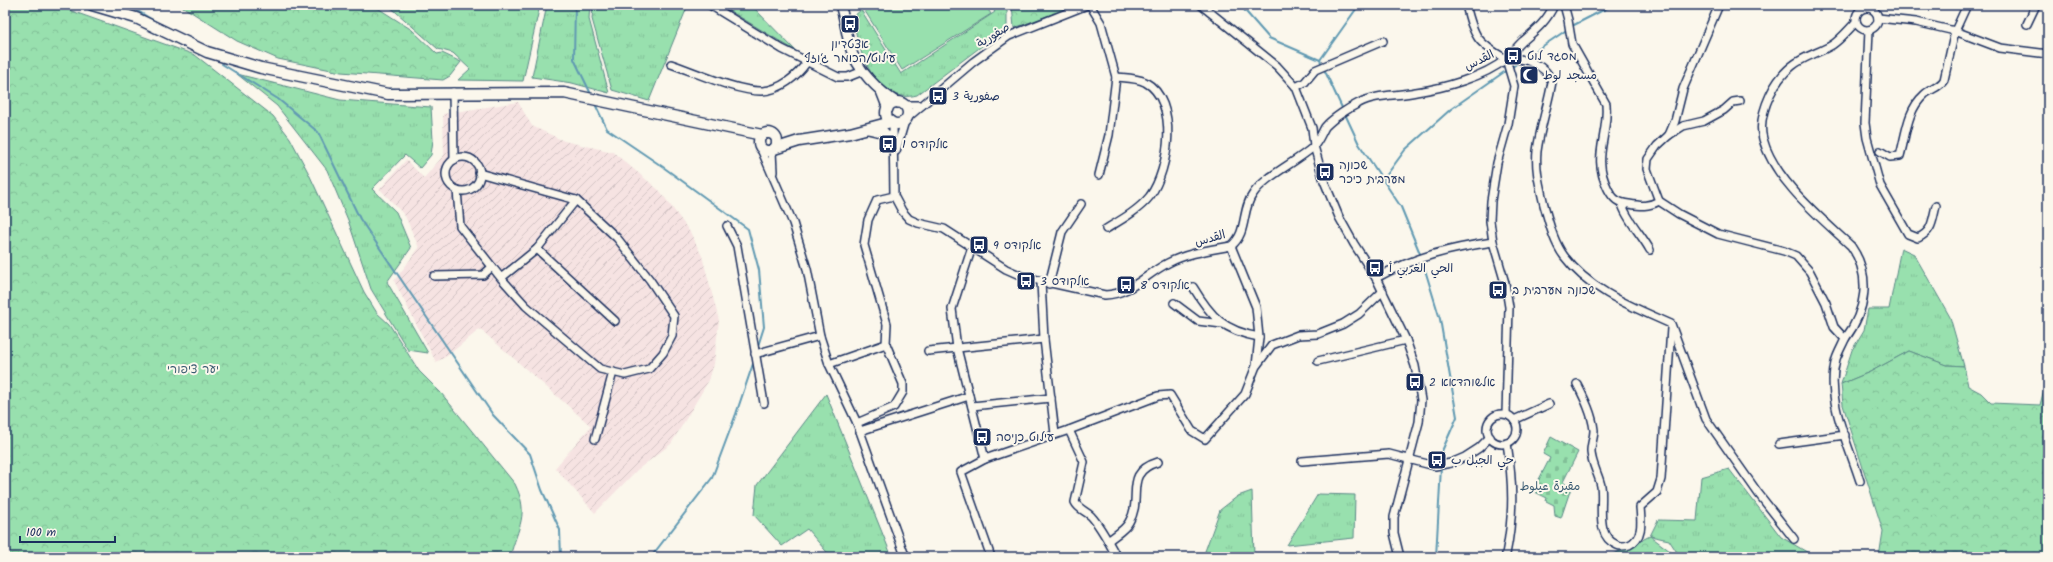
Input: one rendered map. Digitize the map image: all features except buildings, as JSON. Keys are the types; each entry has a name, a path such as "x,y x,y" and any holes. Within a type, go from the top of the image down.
{"main road":[{"path":"92,5 136,18 207,52 261,68 388,94 452,92 564,93 722,127 761,142 766,152 799,141 850,133 892,123 900,124 906,119 908,112 901,104 891,105 887,110 850,133"},
{"path":"887,110 887,117 892,123"},
{"path":"868,129 883,132 894,144"},
{"path":"761,142 768,133 774,136 799,141"},
{"path":"773,150 777,141 774,136"}],"street":[{"path":"710,5 782,50 838,77 848,77 862,71"},
{"path":"840,5 851,49 862,71 880,90 901,104 922,105"},
{"name":"صفورية","path":"906,119 973,62 1009,36 1087,5"},
{"path":"1090,5 1101,23 1116,77 1109,135 1098,175"},
{"path":"1201,5 1277,66 1296,88 1312,128 1314,146 1324,182 1339,217 1376,278 1406,340 1415,366 1421,400 1419,422 1408,458 1394,517 1394,533 1400,557"},
{"path":"1466,5 1470,26 1486,48 1506,59 1517,58 1542,67 1549,74 1552,82 1537,150 1536,166 1548,222 1564,256 1608,295 1671,324 1706,419 1794,539"},
{"name":"القدس","path":"894,196 902,211 909,218 918,223 944,229 1006,269 1049,284 1105,295 1117,295 1128,290 1167,263 1231,246 1239,237 1244,224 1248,202 1257,188 1314,146 1326,126 1361,102 1374,98 1416,92 1451,84 1479,74 1506,59 1522,42 1536,32 1544,23 1554,5"},
{"path":"1564,5 1572,44 1606,104 1607,115 1599,161 1601,174 1612,197 1622,204 1647,206 1659,201"},
{"path":"1669,135 1675,121 1683,89 1719,5"},
{"path":"1880,151 1890,157 1900,156 1911,113 1923,95 1939,86 1944,80 1955,31 1967,5"},
{"path":"2027,24 2036,5"},
{"path":"1856,22 1861,29 1869,30 1876,26 1878,18 1872,9 1865,6 1857,13 1856,22 1832,45 1806,57 1791,67 1776,83 1767,102 1762,121 1763,139 1771,159 1785,180 1851,246 1863,268 1862,311 1836,359 1833,385 1837,409 1860,481"},
{"path":"1878,18 1916,22 1955,31 2000,48 2048,54"},
{"path":"1869,30 1865,123 1867,138 1880,185 1908,234 1918,238 1927,234 1936,206"},
{"path":"1296,88 1305,82 1315,70 1383,41"},
{"path":"1506,59 1514,86 1508,124 1497,163 1491,201 1490,221 1493,242 1505,283 1509,307 1506,414"},
{"path":"671,64 738,88 762,91 783,85 798,75 807,62"},
{"path":"1106,230 1128,216 1149,196 1160,179 1167,142 1165,107 1154,89 1141,81 1116,77"},
{"path":"880,90 887,110"},
{"path":"452,92 454,160"},
{"path":"1740,101 1733,102 1724,110 1704,121 1683,126 1669,135 1657,146 1648,159 1647,169 1659,201 1679,214 1718,234 1784,251 1796,256 1810,272 1826,303 1834,327 1845,340"},
{"path":"894,159 906,119"},
{"path":"856,423 894,407 901,396 903,384 886,344 887,324 864,245 868,220 877,200 894,196 894,144 892,123"},
{"path":"761,142 793,223 807,269 820,336 829,364 860,431 904,553 908,557"},
{"path":"773,150 774,178"},
{"path":"459,158 470,160 475,163 479,173 477,183 473,187 463,191 457,190 449,184 446,173 447,168 454,160 459,158"},
{"path":"457,190 460,226 501,278 526,306 600,369 625,375 649,369 663,353 672,336 674,316 650,280 617,238 576,200 479,173"},
{"path":"501,278 538,249 576,200"},
{"path":"1049,284 1062,232 1081,204"},
{"path":"1622,204 1624,212 1641,234 1650,250"},
{"path":"727,226 738,246 764,403"},
{"path":"1376,278 1430,254 1455,247 1493,242"},
{"path":"991,557 961,472 985,459 1069,430 1158,396 1170,395 1192,431 1205,439 1245,394 1256,366 1259,337 1256,307 1231,246"},
{"path":"972,247 952,309 957,348 985,459"},
{"path":"538,249 615,321"},
{"path":"434,276 483,275 492,267"},
{"path":"1041,282 1044,339 1054,434"},
{"path":"1193,287 1214,317 1222,324 1242,334 1259,337"},
{"path":"1256,366 1272,345 1298,335 1318,334 1343,324 1359,314 1383,291"},
{"path":"1174,304 1198,321 1222,324"},
{"path":"1577,384 1589,408 1594,431 1591,450 1601,488 1601,522 1603,529 1613,543 1618,546 1625,546 1633,543 1638,536 1641,527 1640,507 1657,492 1661,479 1671,324"},
{"path":"755,354 820,336"},
{"path":"928,351 1044,339"},
{"path":"1318,361 1406,340"},
{"path":"829,364 886,344"},
{"path":"595,439 614,372"},
{"path":"860,431 969,396"},
{"path":"972,406 1051,398"},
{"path":"1514,420 1549,404"},
{"path":"1497,414 1506,414 1514,420 1516,424 1516,433 1514,438 1507,443 1498,443 1490,437 1487,429 1490,420 1497,414"},
{"path":"1069,430 1084,462 1075,502 1077,506 1091,516 1115,554"},
{"path":"1779,444 1845,435"},
{"path":"1302,461 1389,454 1435,466 1451,463 1479,448 1490,437"},
{"path":"1506,554 1512,522 1513,491 1507,443"},
{"path":"1108,541 1130,522 1135,510 1137,481 1141,470 1146,466 1158,462"}],"shaded area":[{"path":"518,102 532,126 564,141 613,152 660,191 690,232 702,256 719,320 714,364 709,380 671,444 637,470 595,513 555,468 591,426 480,329 447,356 436,362 394,281 419,248 405,216 380,189 406,160 424,178 444,155 443,114"}],"green space":[{"name":"יער ציפורי","path":"5,5 55,5 195,55 273,116 290,138 308,172 364,292 377,313 389,324 419,371 441,393 515,484 522,504 522,513 510,557 5,557"},
{"path":"180,5 373,5 412,30 437,54 442,53 461,62 450,76 443,80 341,72 278,59 237,41"},
{"path":"388,5 540,5 523,81 458,80 470,69 453,53 438,49"},
{"path":"547,5 590,5 589,19 609,93 572,83 532,77"},
{"path":"593,5 688,5 649,101 612,90 592,19"},
{"path":"720,5 751,5 796,51"},
{"path":"867,5 985,5 991,14 902,70 863,8"},
{"path":"990,5 1007,5 1007,27 917,95 903,96 890,92 879,83 870,72 858,43 855,29 854,16 861,10 901,74 995,12"},
{"path":"1012,5 1078,5 1014,28"},
{"path":"237,74 340,100 431,107 433,140 431,155 420,168 405,155 372,189 396,212 411,248 387,282 428,353 408,350 371,289 348,220 327,170 277,106"},
{"path":"1901,248 1914,254 1950,317 1964,366 1947,365 1909,351 1870,372 1841,384 1852,350 1864,330 1868,309 1889,309"},
{"path":"1909,351 1947,365 1964,366 1968,386 1981,393 1991,403 2040,405 2044,389 2048,385 2048,557 1879,557 1883,531 1843,405 1841,384 1870,372"},
{"path":"826,394 892,557 831,557 807,529 782,546 754,515 757,485"},
{"name":"مقبرة عيلوط","path":"1551,437 1578,452 1563,482 1571,488 1561,518 1555,516 1554,505 1546,501 1547,498 1533,491 1550,458 1543,454"},
{"path":"1729,469 1781,537 1812,555 1820,557 1680,557 1669,540 1650,536 1658,520 1697,521 1701,477"},
{"path":"1252,491 1254,557 1193,557 1204,554 1220,510 1238,496"},
{"path":"1318,494 1355,495 1354,538 1287,545"},
{"path":"1650,536 1670,551 1674,557 1608,557"}],"waterway":[{"path":"128,5 161,25"},
{"path":"575,5 574,59 591,94"},
{"path":"1240,5 1269,38 1320,60 1322,65"},
{"path":"1320,60 1359,5"},
{"path":"1572,26 1613,5"},
{"path":"1525,58 1568,29"},
{"path":"1511,68 1520,61"},
{"path":"222,64 278,99 318,132 360,219 493,415 530,454 542,490 560,530 561,557"},
{"path":"1324,69 1343,110"},
{"path":"1383,180 1405,150 1451,109 1507,70"},
{"path":"595,104 607,129 663,167 748,229 759,270 764,327 757,349"},
{"path":"1345,114 1359,144 1401,207 1421,256"},
{"path":"1422,260 1440,319 1457,417 1442,451 1441,463"},
{"path":"651,557 712,478 754,361"},
{"path":"1436,557 1441,467"}],"place":[{"name":"אצטדיון עילוט/הכומר ג׳וזף","path":"850,24"},
{"name":"מסגד לוט","path":"1513,56"},
{"name":"مسجد لوط","path":"1529,75"},
{"name":"صفورية 3","path":"938,96"},
{"name":"אלקודס 1","path":"888,144"},
{"name":"שכונה מערבית כיכר","path":"1325,172"},
{"name":"אלקודס 9","path":"979,245"},
{"name":"الحي الغربي أ","path":"1375,268"},
{"name":"אלקודס 3","path":"1026,281"},
{"name":"אלקודס 8","path":"1126,285"},
{"name":"שכונה מערבית ב","path":"1498,290"},
{"name":"אלשוהדאא 2","path":"1415,382"},
{"name":"עילוט כניסה","path":"982,437"},
{"name":"حي الجبل ب","path":"1437,460"}]}
